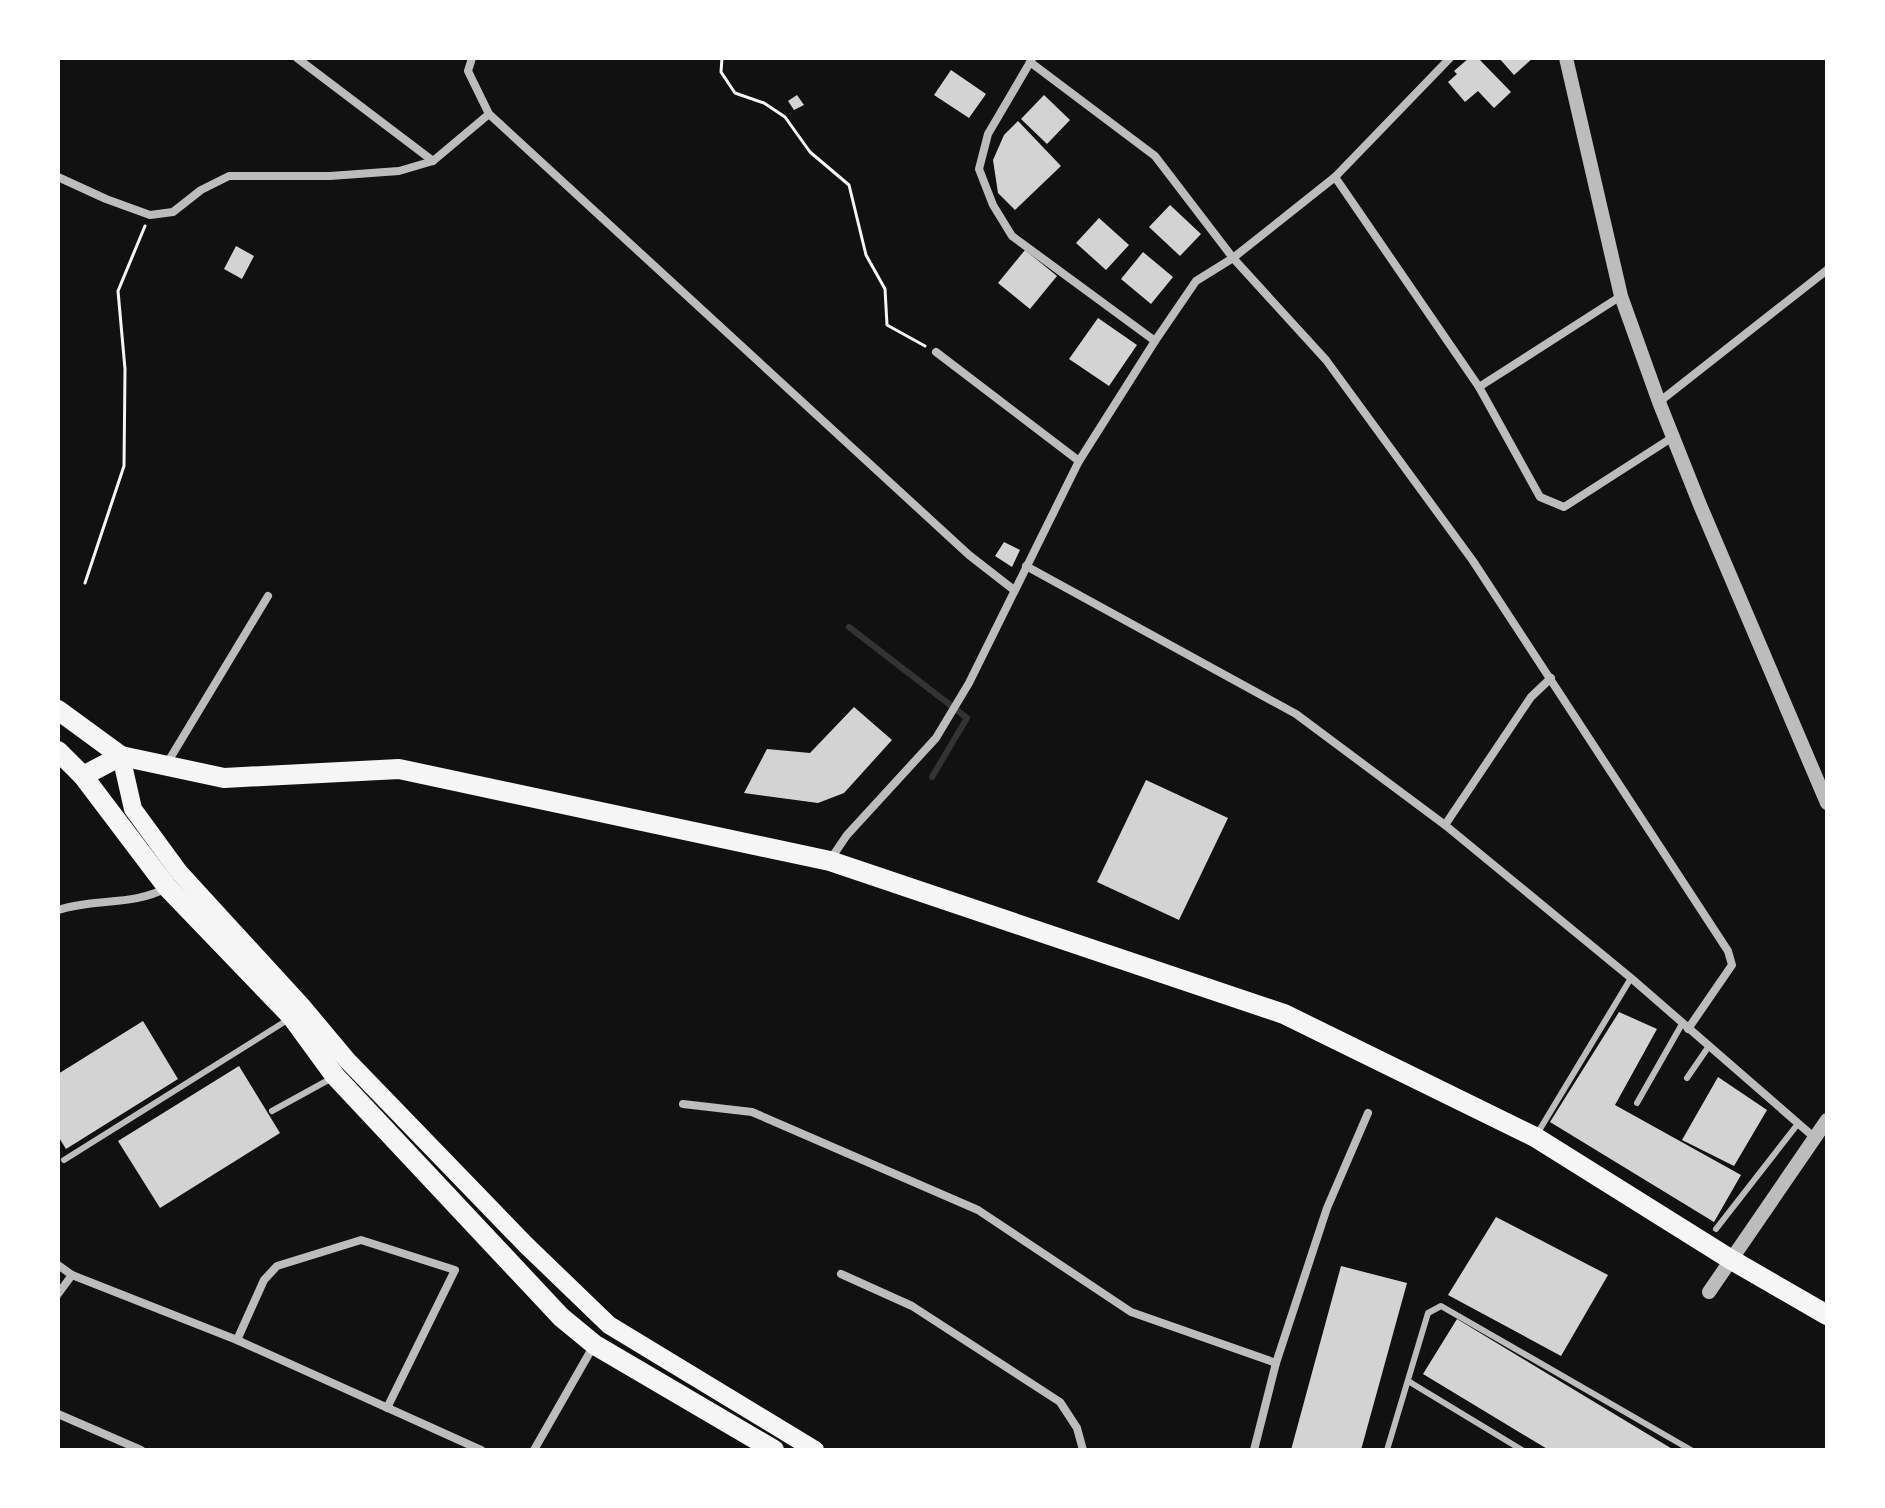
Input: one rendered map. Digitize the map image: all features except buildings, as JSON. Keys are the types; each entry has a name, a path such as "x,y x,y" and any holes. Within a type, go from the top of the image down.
{"highway":[{"path":"58,710 121,756 224,778 399,769 830,861 1284,1014 1535,1137 1730,1259 1827,1315"},
{"path":"58,751 83,776 167,887 292,1017 335,1076 561,1317 595,1345 774,1450"},
{"path":"83,776 121,756"}],"main road":[{"path":"121,756 133,809 179,872 347,1060 526,1245 609,1325 815,1450"}],"street":[{"path":"297,58 433,161"},
{"path":"472,58 468,71 489,114 969,555 1014,590"},
{"path":"830,861 847,835 936,738 969,683 1079,461 1196,281 1233,258 1335,177 1450,58"},
{"path":"1566,58 1621,296 1673,437 1827,803"},
{"path":"1155,341 1012,236 993,205 979,169 988,134 1031,60 1155,156 1233,258 1326,360 1473,561 1728,951 1732,965 1685,1026"},
{"path":"58,177 150,215 173,212 201,190 229,176 330,176 399,171 433,161 489,114"},
{"path":"1335,177 1479,387 1540,497 1564,507 1673,437"},
{"path":"1659,402 1827,270"},
{"path":"1479,387 1621,296"},
{"path":"936,352 1079,461"},
{"path":"1026,566 1296,714 1445,825 1631,978 1815,1138"},
{"path":"166,765 268,596"},
{"path":"1445,825 1531,697 1551,678"},
{"path":"58,910 77,904 151,896 167,887"},
{"path":"683,1104 752,1112 978,1210 1131,1312 1276,1363"},
{"path":"1254,1450 1276,1363 1327,1208 1368,1113"},
{"path":"1709,1292 1827,1120"},
{"path":"237,1340 264,1280 277,1266 361,1240 455,1270 387,1408"},
{"path":"58,1265 72,1275 237,1340 481,1450"},
{"path":"841,1274 912,1306 1060,1402 1077,1428 1083,1450"},
{"path":"58,1294 72,1275"},
{"path":"534,1450 595,1345"},
{"path":"58,1414 141,1450"}],"lane":[{"path":"1535,1137 1631,978"},
{"path":"64,1160 292,1017"},
{"path":"1637,1103 1685,1026"},
{"path":"1687,1078 1709,1046"},
{"path":"272,1111 335,1076"},
{"path":"1716,1229 1797,1125"},
{"path":"1387,1450 1428,1313 1441,1306 1691,1450"},
{"path":"1408,1381 1522,1450"}],"path":[{"path":"722,58 721,72 735,93 764,103 785,117 810,152 849,185 866,255 885,289 887,325 936,352"},
{"path":"85,583 124,466 125,369 118,291 150,215"}],"waterway":[{"path":"849,627 967,718 932,777"}]}
